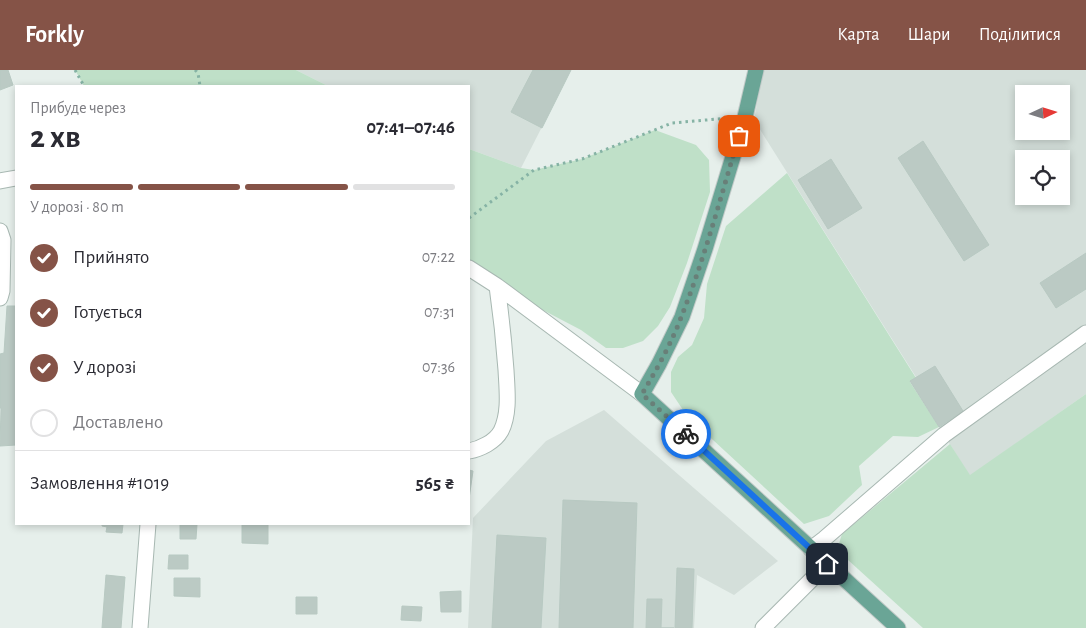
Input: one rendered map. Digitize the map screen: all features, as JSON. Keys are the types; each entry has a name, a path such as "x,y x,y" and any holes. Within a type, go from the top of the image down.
{"main road":[{"path":"756,70 706,249 682,317 642,394 898,628"}],"street":[{"path":"0,181 15,178"},
{"path":"0,298 6,237"},
{"path":"470,269 497,286 642,394"},
{"path":"470,450 495,439 506,417 505,357 497,286"},
{"path":"811,549 944,435 1086,333"},
{"path":"140,628 148,525"},
{"path":"762,628 827,564"}],"path":[{"path":"75,70 83,85"},
{"path":"195,70 198,73 200,85"},
{"path":"470,217 534,170 582,159 672,123 744,117"}],"shaded area":[{"path":"296,70 571,70 521,168 470,149 470,85 326,85"},
{"path":"763,70 1086,70 1086,394 970,476 910,381 916,377 754,120"},
{"path":"604,410 778,561 734,595 697,575 694,628 468,628 473,518 546,441"}],"green space":[{"path":"75,70 296,70 326,85 83,85"},
{"path":"655,130 696,145 709,160 710,192 687,263 670,307 658,326 643,341 623,348 606,348 581,330 497,286 470,269 470,149 521,168 534,170 582,159"},
{"path":"787,173 916,378 910,382 939,427 918,437 893,436 859,466 862,485 829,516 804,524 687,416 671,392 671,372 678,357 692,345 704,318 707,284 726,226"},
{"path":"1086,394 1086,628 923,628 837,550 842,534 950,444 970,475"}],"building":[{"path":"0,70 8,70 13,85 0,90"},
{"path":"533,70 571,70 542,128 511,112"},
{"path":"923,141 989,245 964,261 898,158"},
{"path":"831,159 862,208 828,229 798,180"},
{"path":"1086,253 1086,289 1056,308 1040,283"},
{"path":"7,306 15,306 15,445 0,446 0,354 4,353"},
{"path":"935,366 963,411 939,427 910,381"},
{"path":"470,470 473,471 470,492"},
{"path":"563,500 637,503 633,628 559,628"},
{"path":"123,525 122,533 106,532 107,527 102,526"},
{"path":"180,525 197,525 196,539 180,539"},
{"path":"242,525 268,525 268,544 242,543"},
{"path":"497,535 546,538 541,628 492,628"},
{"path":"169,555 188,555 188,569 168,569"},
{"path":"677,568 694,569 692,628 675,628"},
{"path":"106,575 125,577 121,628 102,628"},
{"path":"174,578 200,578 200,597 174,596"},
{"path":"461,591 461,612 441,612 440,592"},
{"path":"296,597 317,597 317,614 296,614"},
{"path":"647,599 662,599 661,628 646,628"},
{"path":"402,606 422,607 421,621 401,620"}],"way so far":[{"path":"686,434 642,394 682,317 706,249 739,136"}],"route":[{"path":"686,434 827,564"}]}
